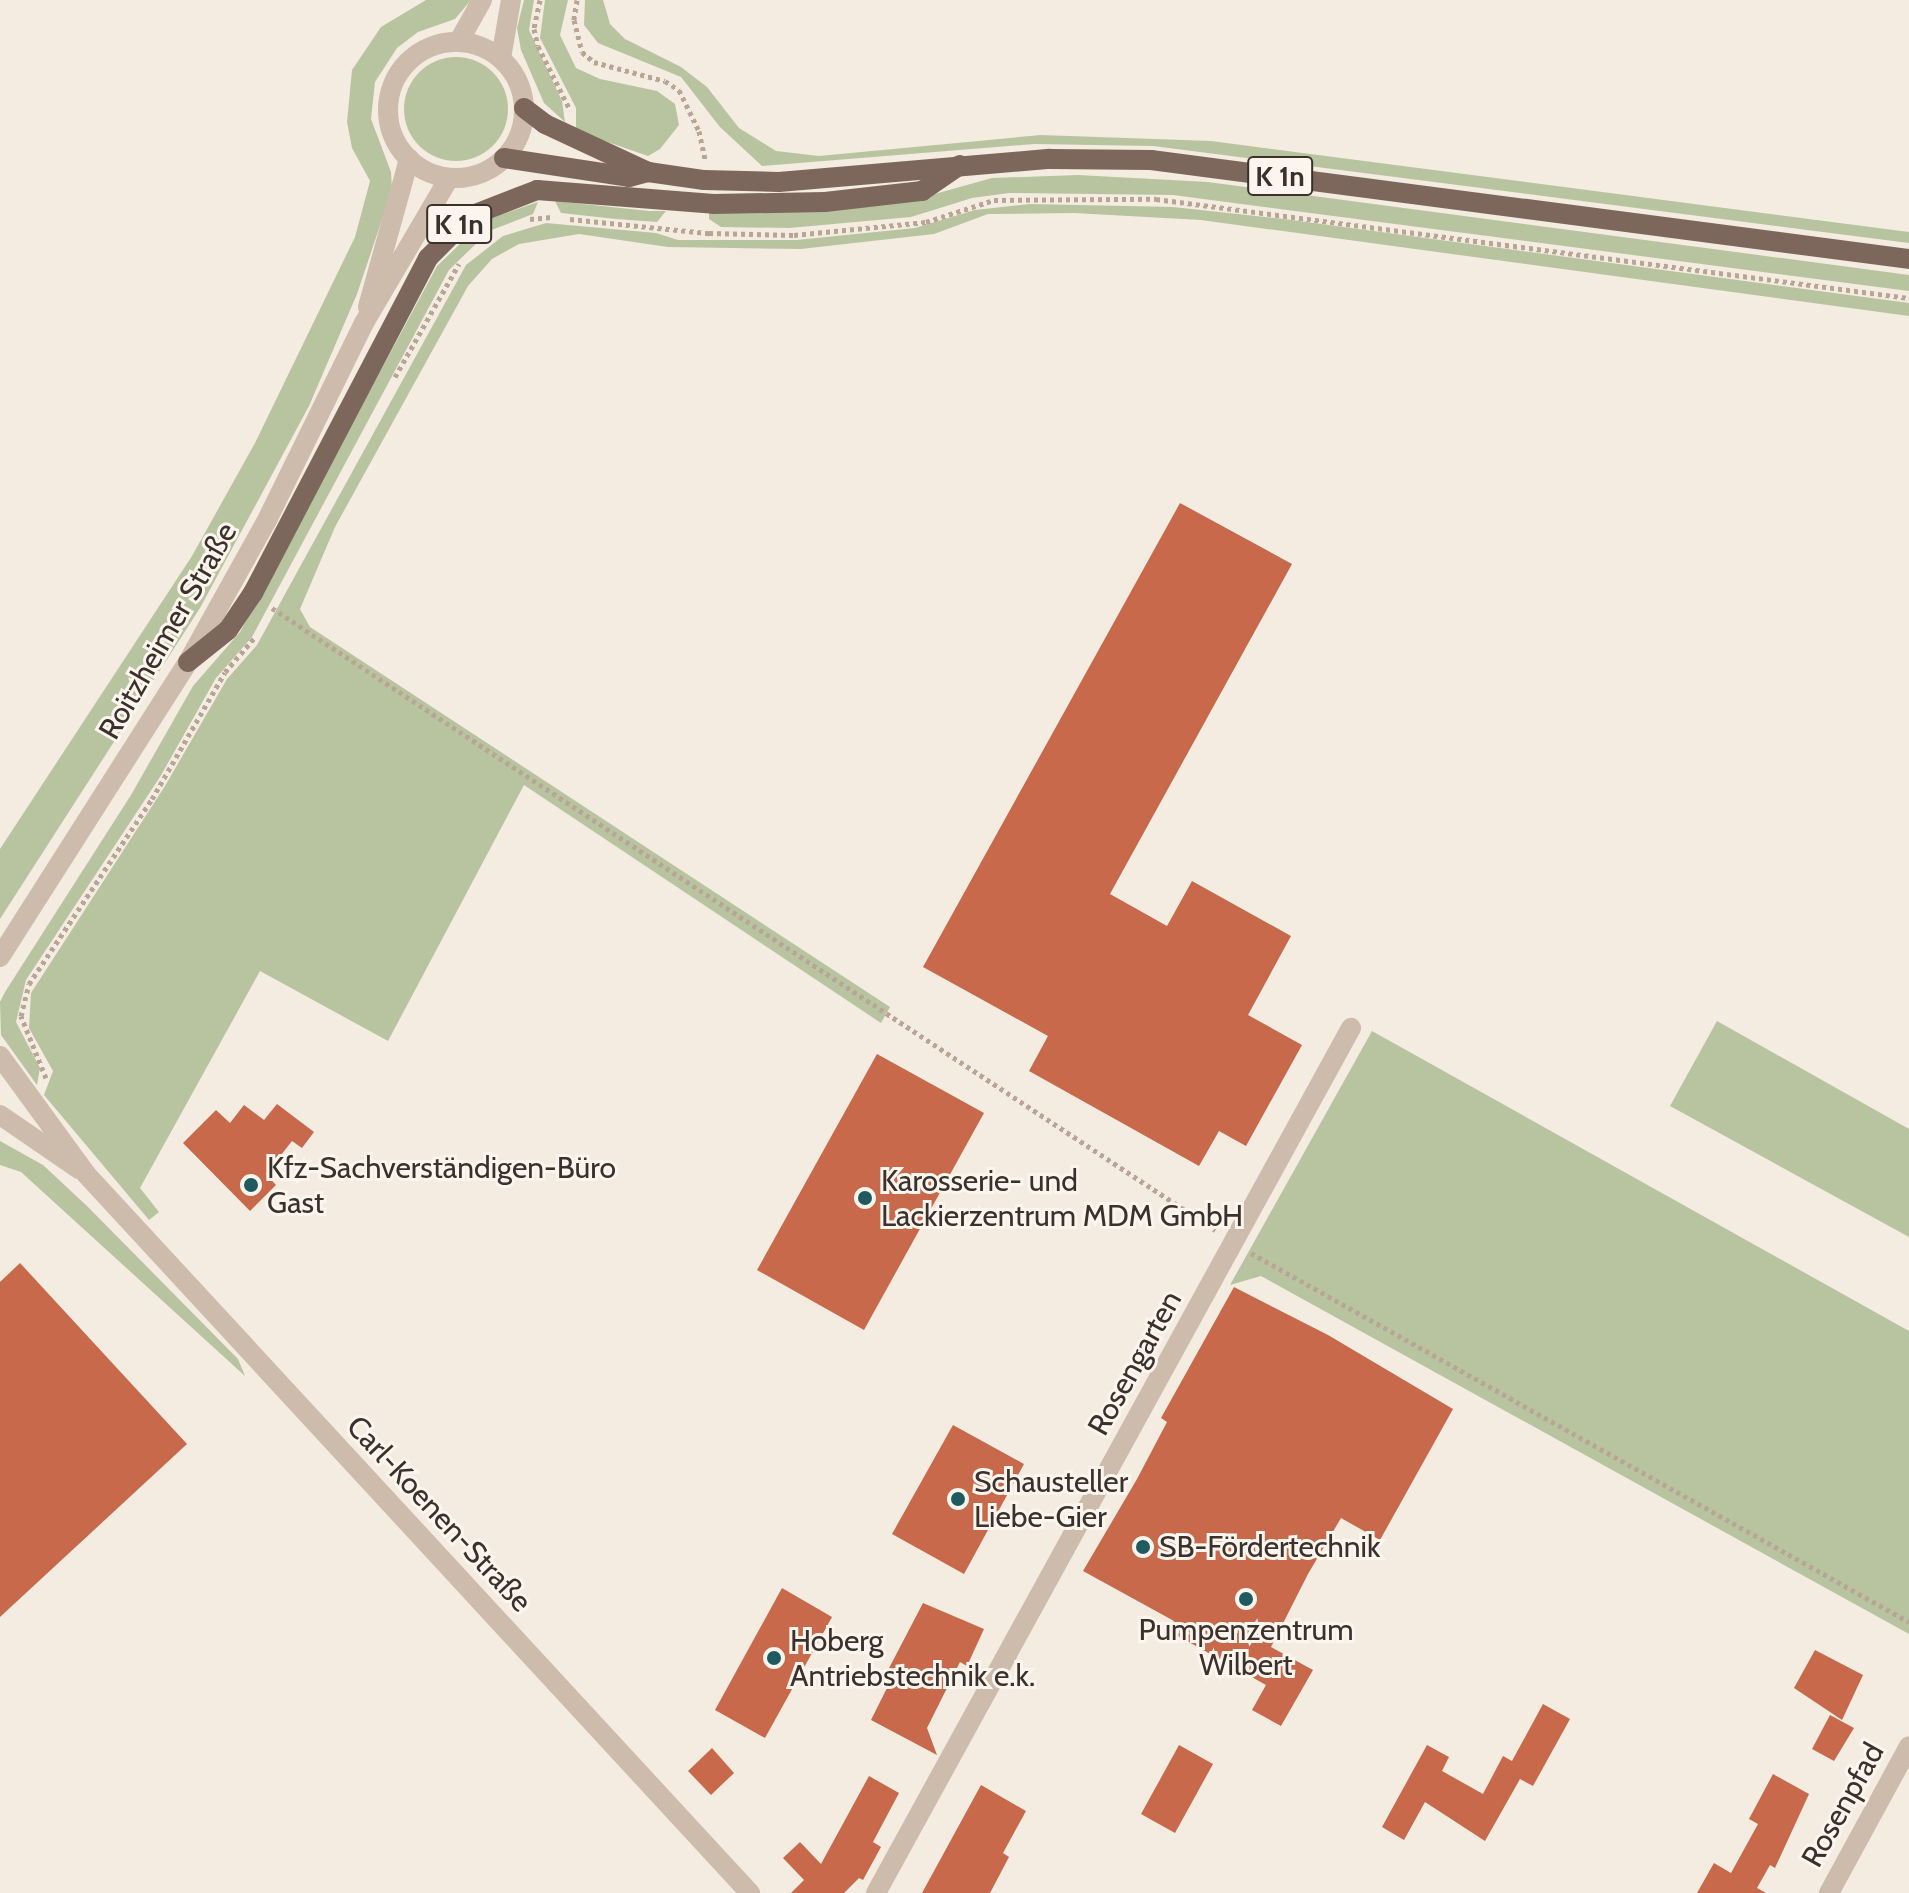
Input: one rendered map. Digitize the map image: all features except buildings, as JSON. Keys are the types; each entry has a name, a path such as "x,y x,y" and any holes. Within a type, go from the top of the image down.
{"main road":[{"name":"K 1n","path":"524,108 648,172 704,180 779,182 960,165 1151,160 1909,259"},
{"name":"K 1n","path":"504,158 629,177 648,172"},
{"name":"K 1n","path":"188,662 228,630 253,593 428,258 470,216 537,190 713,204 839,200 922,191 960,165"}],"street":[{"path":"459,41 482,0"},
{"path":"501,58 511,0"},
{"path":"459,41 501,58 518,82 524,108 519,135 504,158 479,174 449,178 409,159 388,119 393,82 423,49 459,41"},
{"name":"Roitzheimer Straße","path":"364,323 409,159"},
{"name":"Roitzheimer Straße","path":"0,957 188,662 274,506 364,323 449,178"},
{"name":"Rosengarten","path":"876,1893 1351,1028"},
{"name":"Carl-Koenen-Straße","path":"0,1056 86,1174 750,1893"},
{"name":"Carl-Koenen-Straße","path":"3,1122 86,1174"},
{"name":"Rosenpfad","path":"1829,1893 1909,1746"}],"path":[{"path":"535,34 540,0"},
{"path":"577,0 574,20 582,52 594,62 665,81 679,90 699,131 704,180"},
{"path":"516,224 552,217 709,233 794,235 926,222 994,200 1156,199 1909,298"},
{"path":"394,380 449,276 470,252"},
{"path":"265,620 277,598"},
{"path":"272,608 1235,1244 1909,1622"},
{"path":"41,1090 45,1068 21,1016 29,984 152,799 225,672 258,632"}],"green space":[{"path":"426,0 471,0 455,19 418,32 397,48 375,82 371,119 391,172 392,190 357,294 309,406 200,608 0,919 0,849 192,556 255,443 355,237 370,181 352,148 347,122 352,70 381,27"},
{"path":"524,0 534,0 529,30 562,101 565,122 544,103 521,50 517,28"},
{"path":"545,0 568,0 560,35 576,68 600,79 657,91 675,104 679,125 660,149 648,156 576,131 576,108 540,38"},
{"path":"585,0 603,0 610,24 625,39 681,67 707,87 739,128 776,151 819,156 1041,135 1211,141 1909,232 1909,243 1153,146 1035,144 762,166 720,127 681,77 598,43 584,25"},
{"path":"456,57 476,61 499,80 508,109 504,129 485,152 456,161 436,157 413,138 404,109 408,89 427,66"},
{"path":"1078,175 1208,182 1909,275 1909,291 1173,195 1009,193 972,198 911,217 789,228 721,227 709,219 709,212 924,197 992,178"},
{"path":"555,201 666,211 657,222 616,219 561,213"},
{"path":"538,202 533,214 489,231 449,270 252,637 216,678 160,777 26,980 16,1022 40,1068 37,1085 1,1035 0,1002 5,992 131,795 193,686 240,632 437,266 485,220"},
{"path":"1030,204 1173,207 1284,219 1909,303 1909,316 1201,220 1074,213 988,214 934,234 801,249 668,247 579,234 519,244 492,259 468,286 335,527 300,609 310,627 890,1007 881,1023 524,785 388,1041 260,971 140,1188 159,1212 149,1220 44,1095 53,1071 29,1028 31,993 165,786 227,679 257,645 466,265 503,236 546,223 656,233 678,240 797,240 915,228 975,210"},
{"path":"1717,1021 1909,1129 1909,1237 1670,1106"},
{"path":"1372,1031 1909,1331 1909,1634 1261,1276 1230,1285"},
{"path":"0,1141 43,1165 87,1206 238,1359 245,1376 21,1172 0,1165"}],"place":[{"name":"Kfz-Sachverständigen-Büro Gast","path":"251,1185"},
{"name":"Karosserie- und Lackierzentrum MDM GmbH","path":"865,1198"},
{"name":"Schausteller Liebe-Gier","path":"958,1499"},
{"name":"SB-Fördertechnik","path":"1143,1547"},
{"name":"Pumpenzentrum Wilbert","path":"1246,1599"},
{"name":"Hoberg Antriebstechnik e.k.","path":"774,1658"}]}
